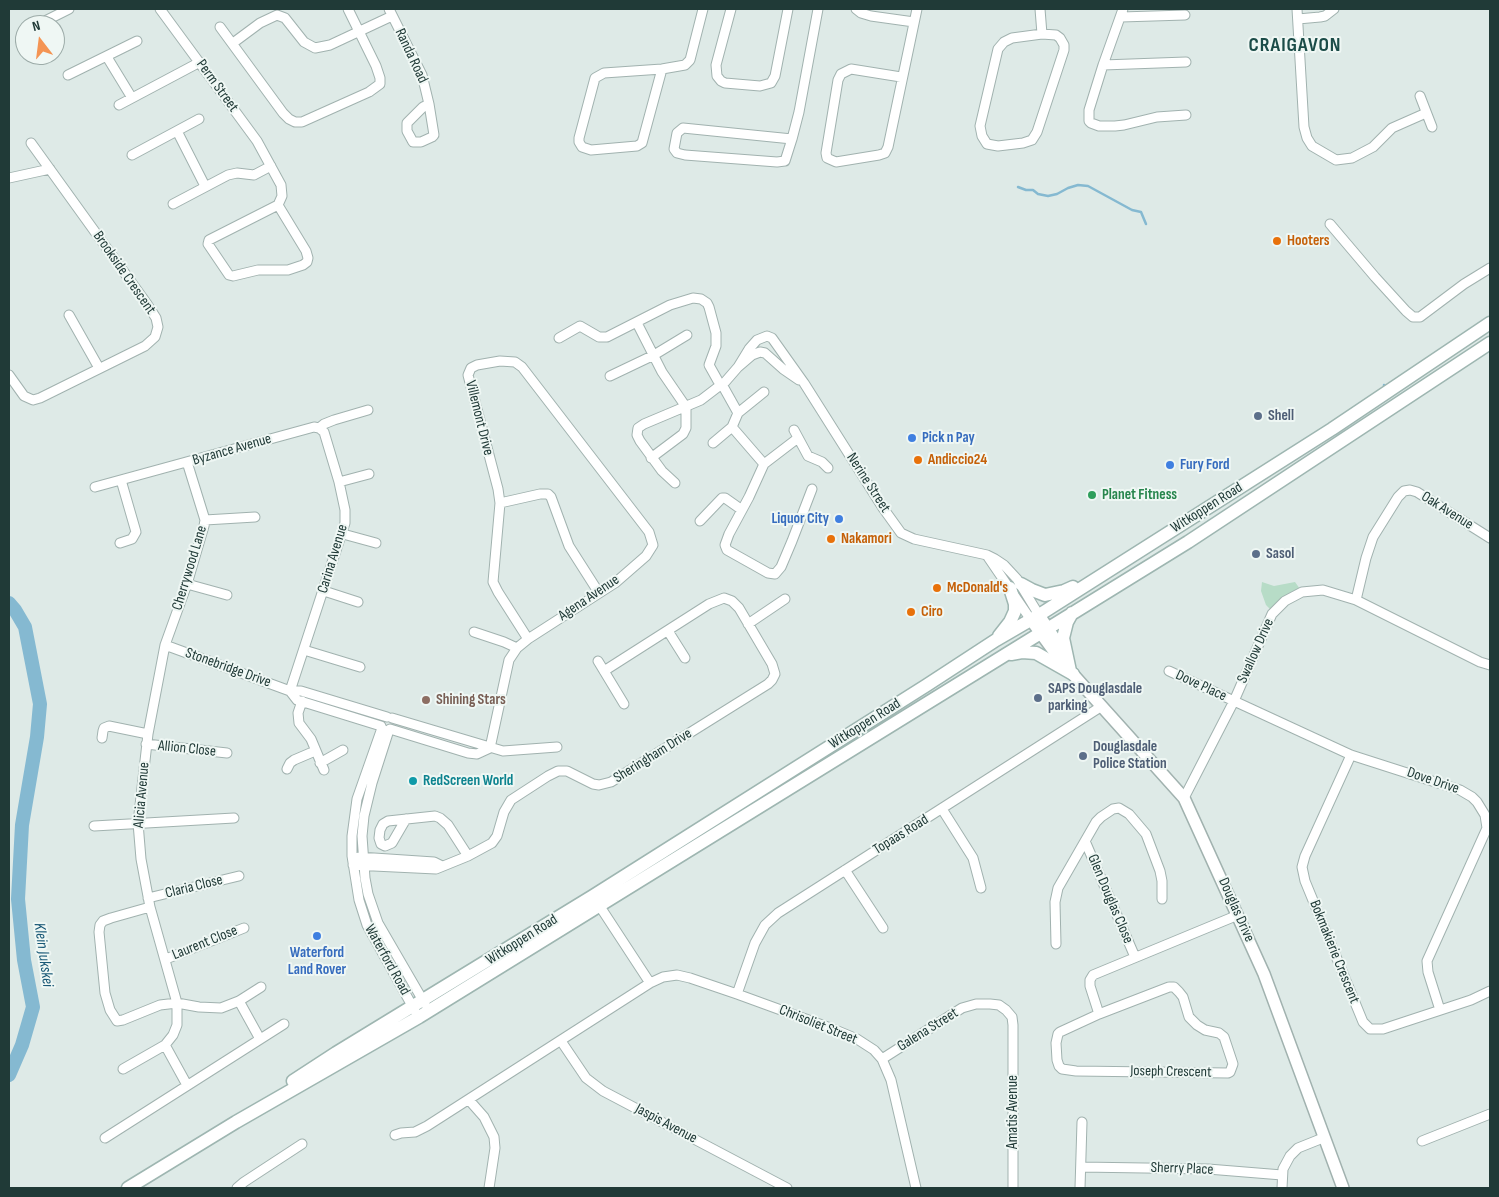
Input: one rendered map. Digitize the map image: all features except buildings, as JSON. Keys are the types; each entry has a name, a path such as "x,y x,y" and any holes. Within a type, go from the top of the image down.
{"main road":[{"name":"Witkoppen Road","path":"596,901 996,640 1035,618 1332,429 1490,323"},
{"name":"Witkoppen Road","path":"128,1188 236,1122 318,1064 421,1009 1188,542 1490,343"},
{"path":"996,640 1010,622 1014,611 1015,586 1040,594 1051,594 1064,591 1100,575"},
{"path":"1070,670 1063,638 1067,622 1072,613"},
{"path":"996,660 1022,652 1036,653 1070,670"}],"street":[{"path":"57,15 69,9"},
{"name":"Perm Street","path":"160,9 257,141 281,185 281,202 278,205"},
{"path":"220,27 283,113 295,122 302,122 369,92 380,84 376,66 348,9"},
{"path":"662,69 642,143 638,146 591,150 582,148 579,138 597,76 604,73 662,69 688,64 703,9"},
{"path":"731,9 716,65 717,76 720,81 725,83 760,86 771,83 775,76 788,9"},
{"path":"792,139 683,128 677,133 674,150 677,153 685,154 782,162 786,159 792,139 818,9"},
{"path":"856,9 861,13 871,16 914,22"},
{"path":"902,78 851,69 841,74 838,80 827,144 827,158 836,162 879,156 885,153 888,147 917,9"},
{"path":"1040,9 1042,34"},
{"path":"1298,9 1305,133 1309,144 1336,160 1352,158 1373,147 1392,128 1426,113"},
{"path":"1298,19 1320,18 1334,9"},
{"path":"233,43 260,23 277,15 285,18 304,42 315,48 325,47 359,32 391,12"},
{"name":"Randa Road","path":"391,12 422,74 429,104"},
{"path":"1185,15 1122,13 1103,65 1088,117 1091,123 1098,126 1124,125 1158,117 1186,115"},
{"path":"1042,34 1060,38 1064,45 1064,50 1037,132 1032,140 1023,144 998,146 987,144 982,136 980,126 998,49 1004,42 1012,38 1042,34"},
{"path":"68,74 137,41"},
{"path":"107,57 132,98"},
{"path":"119,105 200,62"},
{"path":"1103,65 1186,62"},
{"path":"1420,96 1432,127"},
{"path":"132,155 199,119"},
{"path":"177,131 205,186"},
{"name":"Brookside Crescent","path":"9,375 24,396 33,400 150,343 156,334 158,321 148,304 31,143"},
{"path":"173,204 228,174 254,175 271,166"},
{"path":"9,178 50,169"},
{"path":"278,205 306,251 307,262 288,270 258,270 233,276 229,275 208,244 209,240 278,205"},
{"path":"1330,224 1410,315 1419,318 1464,284 1490,268"},
{"path":"559,338 580,326 599,337 607,337 676,303 693,298 704,300 709,308 717,342 709,365 738,413"},
{"path":"69,315 99,368"},
{"path":"637,323 666,378 686,407 686,428 683,434 651,458"},
{"path":"610,376 687,335"},
{"name":"Nerine Street","path":"757,340 764,337 772,338 804,383 883,508 901,533 914,539 987,555 1004,565 1035,618"},
{"path":"738,367 745,354 757,340"},
{"path":"675,483 662,472 651,458 640,441 637,434 638,428 711,394 738,367 755,353 760,352 757,340"},
{"name":"Nerine Street","path":"760,352 766,353 791,375 804,383"},
{"name":"Villemont Drive","path":"528,639 493,582 500,503 468,375 472,368 477,365 510,360 518,363 528,373 653,541"},
{"path":"713,443 732,427 738,413 764,392"},
{"name":"Byzance Avenue","path":"94,487 314,427 320,428 334,420 368,410"},
{"path":"732,427 764,464"},
{"name":"Carina Avenue","path":"290,691 343,534 345,523 345,510 340,482 324,432 320,428"},
{"path":"812,489 780,567 775,574 768,573 738,558 727,550 726,542 764,464 796,434 808,456 822,462 828,468"},
{"name":"Cherrywood Lane","path":"165,645 202,538 205,520 187,462"},
{"path":"340,482 369,474"},
{"path":"120,543 132,539 136,532 121,480"},
{"name":"Oak Avenue","path":"1356,600 1373,537 1398,497 1404,491 1417,492 1490,538"},
{"path":"500,503 540,494 550,495 569,546 599,593"},
{"path":"700,521 722,498 725,498 742,510"},
{"path":"205,520 254,516"},
{"path":"343,534 376,543"},
{"name":"Agena Avenue","path":"516,648 615,583 652,550 653,541"},
{"path":"187,584 227,595"},
{"path":"324,591 358,602"},
{"name":"Swallow Drive","path":"1184,798 1234,700 1272,614 1285,601 1302,592 1330,591 1356,600 1480,662 1490,665"},
{"name":"Sheringham Drive","path":"352,861 436,870 492,843 497,836 504,812 511,800 548,776 558,771 567,771 593,784 604,785 611,782 768,684 774,677 774,670 735,603 724,598 709,604 604,671"},
{"path":"748,624 785,599"},
{"name":"Douglas Drive","path":"1035,618 1044,631 1059,644 1070,670 1184,798 1238,915 1278,1009 1323,1138 1343,1188"},
{"path":"668,631 685,658"},
{"path":"474,632 516,648 509,660 490,748"},
{"name":"Stonebridge Drive","path":"165,645 290,691 301,691 490,748 502,750 557,747"},
{"name":"Alicia Avenue","path":"165,645 146,744 138,823 141,858 149,903 177,1003 177,1025 173,1035 165,1045"},
{"path":"304,650 360,667"},
{"path":"598,661 624,704"},
{"name":"Dove Place","path":"1169,671 1234,700"},
{"name":"Stonebridge Drive","path":"290,691 297,700 468,754 477,754 490,748"},
{"name":"Dove Drive","path":"1234,700 1351,754 1460,790 1472,797 1486,815 1488,825 1486,833 1427,961 1428,972 1440,1010"},
{"path":"302,701 298,720 311,739 322,767 343,750"},
{"path":"338,713 342,703"},
{"name":"Topaas Road","path":"737,994 755,943 765,925 786,908 1102,706"},
{"path":"385,728 382,719 389,717"},
{"path":"102,738 103,731 107,727 148,734"},
{"name":"Waterford Road","path":"385,728 363,780 354,816 352,861 359,900 367,925 421,1009"},
{"name":"Waterford Road","path":"385,728 364,816 362,836 363,861 368,894 378,923 421,1009"},
{"path":"427,741 430,730"},
{"name":"Allion Close","path":"146,744 227,753"},
{"path":"287,769 294,760 315,751"},
{"name":"Bokmakierie Crescent","path":"1351,754 1305,856 1302,868 1304,880 1359,1014 1366,1026 1373,1030 1383,1029 1471,1000 1490,991"},
{"path":"363,780 372,783"},
{"name":"Glen Douglas Close","path":"1056,944 1055,909 1057,891 1096,822 1108,811 1119,808 1130,814 1146,834 1162,881 1162,899"},
{"path":"942,809 973,858 981,888"},
{"path":"406,819 430,816 440,818 453,832 468,856"},
{"path":"94,826 234,818"},
{"name":"Glen Douglas Close","path":"1086,841 1135,957"},
{"path":"845,870 883,928"},
{"name":"Claria Close","path":"177,1003 160,1005 120,1021 114,1018 107,1002 103,976 98,932 100,925 103,921 149,903 239,876"},
{"path":"596,901 650,983"},
{"path":"1099,1014 1090,986 1091,977 1238,915"},
{"name":"Laurent Close","path":"166,959 244,928"},
{"name":"Chrisoliet Street","path":"395,1135 423,1129 650,983 663,977 677,975 737,994 857,1039 871,1048 882,1059 891,1080 916,1188"},
{"path":"177,1003 216,1008 239,1001 261,987"},
{"name":"Joseph Crescent","path":"1174,987 1183,997 1191,1020 1200,1027 1219,1033 1224,1037 1233,1064 1232,1070 1228,1073 1076,1071 1062,1069 1057,1060 1056,1043 1058,1034 1066,1028 1099,1014 1165,988 1174,987"},
{"path":"239,1001 260,1039"},
{"name":"Galena Street","path":"882,1059 954,1011 976,1004 990,1004 1004,1008 1012,1017 1013,1035"},
{"path":"106,1138 284,1024"},
{"name":"Amatis Avenue","path":"1013,1035 1013,1188"},
{"name":"Jaspis Avenue","path":"561,1041 586,1078 604,1091 788,1188"},
{"path":"123,1069 165,1045 187,1085"},
{"path":"469,1100 484,1117 494,1138 495,1148 488,1188"},
{"path":"1422,1141 1490,1114"},
{"path":"1080,1188 1082,1122"},
{"path":"1282,1188 1282,1175 1287,1159 1295,1151 1323,1138"},
{"path":"238,1188 244,1182 302,1144"},
{"name":"Sherry Place","path":"1081,1167 1208,1169 1282,1175"}],"green space":[{"path":"1262,582 1274,586 1295,582 1300,589 1271,610 1266,605 1261,591"}],"waterway":[{"path":"1018,187 1048,196 1078,185 1088,186 1132,210 1141,212 1146,224"},
{"name":"Klein Jukskei","path":"9,603 25,627 40,704 37,737 22,825 18,899 24,960 33,1007 22,1045 9,1075"}],"place":[{"name":"Hooters","path":"1277,241"},
{"name":"Shell","path":"1258,416"},
{"name":"Pick n Pay","path":"912,438"},
{"name":"Andiccio24","path":"918,460"},
{"name":"Fury Ford","path":"1170,465"},
{"name":"Planet Fitness","path":"1092,495"},
{"name":"Liquor City","path":"839,519"},
{"name":"Nakamori","path":"831,539"},
{"name":"Sasol","path":"1256,554"},
{"name":"McDonald's","path":"937,588"},
{"name":"Ciro","path":"911,612"},
{"name":"SAPS Douglasdale parking","path":"1038,698"},
{"name":"Shining Stars","path":"426,700"},
{"name":"Douglasdale Police Station","path":"1083,756"},
{"name":"RedScreen World","path":"413,781"},
{"name":"Waterford Land Rover","path":"317,936"}],"district":[{"name":"CRAIGAVON","path":"1295,46"}]}
